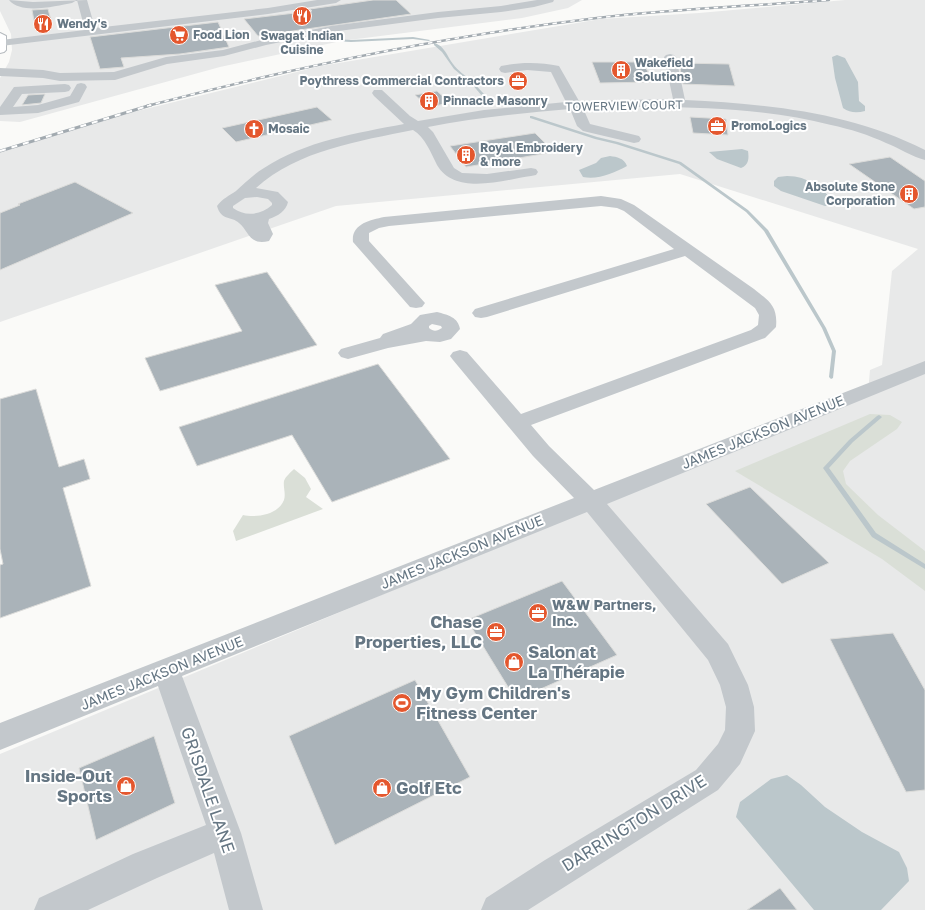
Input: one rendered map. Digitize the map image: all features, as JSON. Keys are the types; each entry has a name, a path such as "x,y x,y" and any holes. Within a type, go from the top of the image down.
{"street":[{"path":"14,0 20,4 32,5 72,0"},
{"path":"82,0 91,32"},
{"path":"260,0 268,11"},
{"path":"0,43 268,11 336,0"},
{"path":"82,82 75,99 38,109 3,112 18,90 82,82 115,76 166,61 224,53 265,42 331,29 534,4 549,0"},
{"path":"449,4 472,11"},
{"path":"670,57 680,104"},
{"path":"505,69 527,66 541,66 555,69 584,126 634,139"},
{"path":"0,72 60,77 82,82"},
{"path":"378,93 405,119 426,132 448,171 454,176 472,179 531,172"},
{"name":"TOWERVIEW COURT","path":"244,218 235,217 226,210 225,206 228,202 240,195 256,180 275,168 302,155 322,148 414,125 500,112 574,106 680,104 757,109 812,117 867,131 925,156"},
{"path":"244,218 262,217 270,214 279,206 280,202 273,195 270,185 275,168"},
{"path":"240,195 257,192 273,195"},
{"name":"DARRINGTON DRIVE","path":"498,910 707,780 729,754 740,731 740,708 734,685 718,652 591,501 541,451 460,356 453,353 422,305 416,303 361,242 359,237 361,232 367,227 377,223 396,220 588,202 612,202 629,208 687,250"},
{"path":"244,218 253,231 268,244 260,223 262,217"},
{"path":"348,353 387,342 390,338 436,327 452,318 475,312 481,313 687,250 763,305 768,315 767,327 758,334 517,423"},
{"name":"JAMES JACKSON AVENUE","path":"0,738 925,367"},
{"name":"GRISDALE LANE","path":"167,672 225,833 246,910"},
{"path":"51,910 145,866 225,833"}],"shaded area":[{"path":"0,0 582,0 568,8 522,18 341,41 220,67 20,122 0,121 0,78 9,62 12,50 11,34 0,11"},
{"path":"845,0 925,0 925,910 0,910 0,754 868,392 870,370 882,365 892,271 918,249 680,174 336,206 0,322 0,150 84,124 321,66 601,19 699,13"},
{"path":"837,55 845,58 858,82 859,101 865,106 865,111 854,112 843,108 835,78 832,57"},
{"path":"742,149 748,151 748,159 746,165 741,168 717,159 709,152"},
{"path":"610,156 618,157 626,163 627,166 600,177 583,177 579,170 596,163 601,158"},
{"path":"787,176 808,180 819,187 835,201 832,206 825,206 781,191 774,186 774,181 778,177"},
{"path":"870,414 890,415 902,422 897,429 850,461 843,471 846,484 878,515 925,551 925,591 882,559 735,471"},
{"path":"294,469 305,478 311,489 306,497 323,509 236,541 233,531 243,515 260,516 272,512 281,505 285,498 284,481"},
{"path":"787,775 801,785 825,807 862,832 899,852 907,868 909,881 881,910 814,910 736,817 740,802 771,779"}],"building":[{"path":"373,0 396,0 411,14 258,36 244,19 312,11 310,9"},
{"path":"48,9 52,24 35,26 32,10"},
{"path":"218,22 229,47 180,54 121,58 124,67 100,69 90,37"},
{"name":"Wakefield Solutions","path":"592,62 643,62 653,82 600,83"},
{"path":"679,63 729,64 735,86 683,84"},
{"name":"Pinnacle Masonry","path":"437,91 450,103 429,107 415,95"},
{"path":"45,94 41,103 22,105 28,95"},
{"path":"317,107 332,120 236,142 222,128"},
{"path":"690,117 726,119 728,135 693,133"},
{"path":"535,133 554,152 466,167 450,146"},
{"name":"Absolute Stone Corporation","path":"890,157 925,181 925,207 914,209 849,164"},
{"path":"75,182 133,213 0,270 0,213 20,205 18,204"},
{"path":"267,272 317,345 160,391 145,358 242,331 215,285"},
{"path":"378,364 450,459 332,502 292,435 197,466 179,427"},
{"path":"36,389 59,467 84,459 90,479 63,488 91,586 0,618 0,565 3,564 0,549 0,399"},
{"path":"750,487 829,563 782,584 706,504"},
{"path":"562,581 617,655 516,700 467,620"},
{"path":"893,633 925,690 925,790 906,792 830,639"},
{"path":"415,680 470,777 335,845 289,736"},
{"name":"Inside-Out Sports","path":"154,736 175,803 96,840 79,768"},
{"path":"780,888 797,910 747,910"}],"waterway":[{"path":"315,39 351,41 413,38 429,40"},
{"path":"435,44 443,51 455,69 472,83 489,102"},
{"path":"531,117 680,163 747,211 766,230 824,328 834,351 831,377"},
{"path":"879,417 851,441 826,468 874,535 925,567"}],"railway":[{"path":"151,105 258,78 370,54 427,43 540,25 626,15 829,0"},
{"path":"0,151 151,105"},
{"path":"147,106 151,105"}],"place":[{"name":"Swagat Indian Cuisine","path":"302,16"},
{"name":"Wendy's","path":"43,24"},
{"name":"Food Lion","path":"179,35"},
{"name":"Wakefield Solutions","path":"621,70"},
{"name":"Poythress Commercial Contractors","path":"518,81"},
{"name":"Pinnacle Masonry","path":"429,101"},
{"name":"PromoLogics","path":"717,126"},
{"name":"Mosaic","path":"254,129"},
{"name":"Royal Embroidery & more","path":"466,155"},
{"name":"Absolute Stone Corporation","path":"909,194"},
{"name":"W&W Partners, Inc.","path":"538,613"},
{"name":"Chase Properties, LLC","path":"496,632"},
{"name":"Salon at La Thérapie","path":"514,662"},
{"name":"My Gym Children's Fitness Center","path":"402,703"},
{"name":"Inside-Out Sports","path":"126,786"},
{"name":"Golf Etc","path":"382,788"}]}
